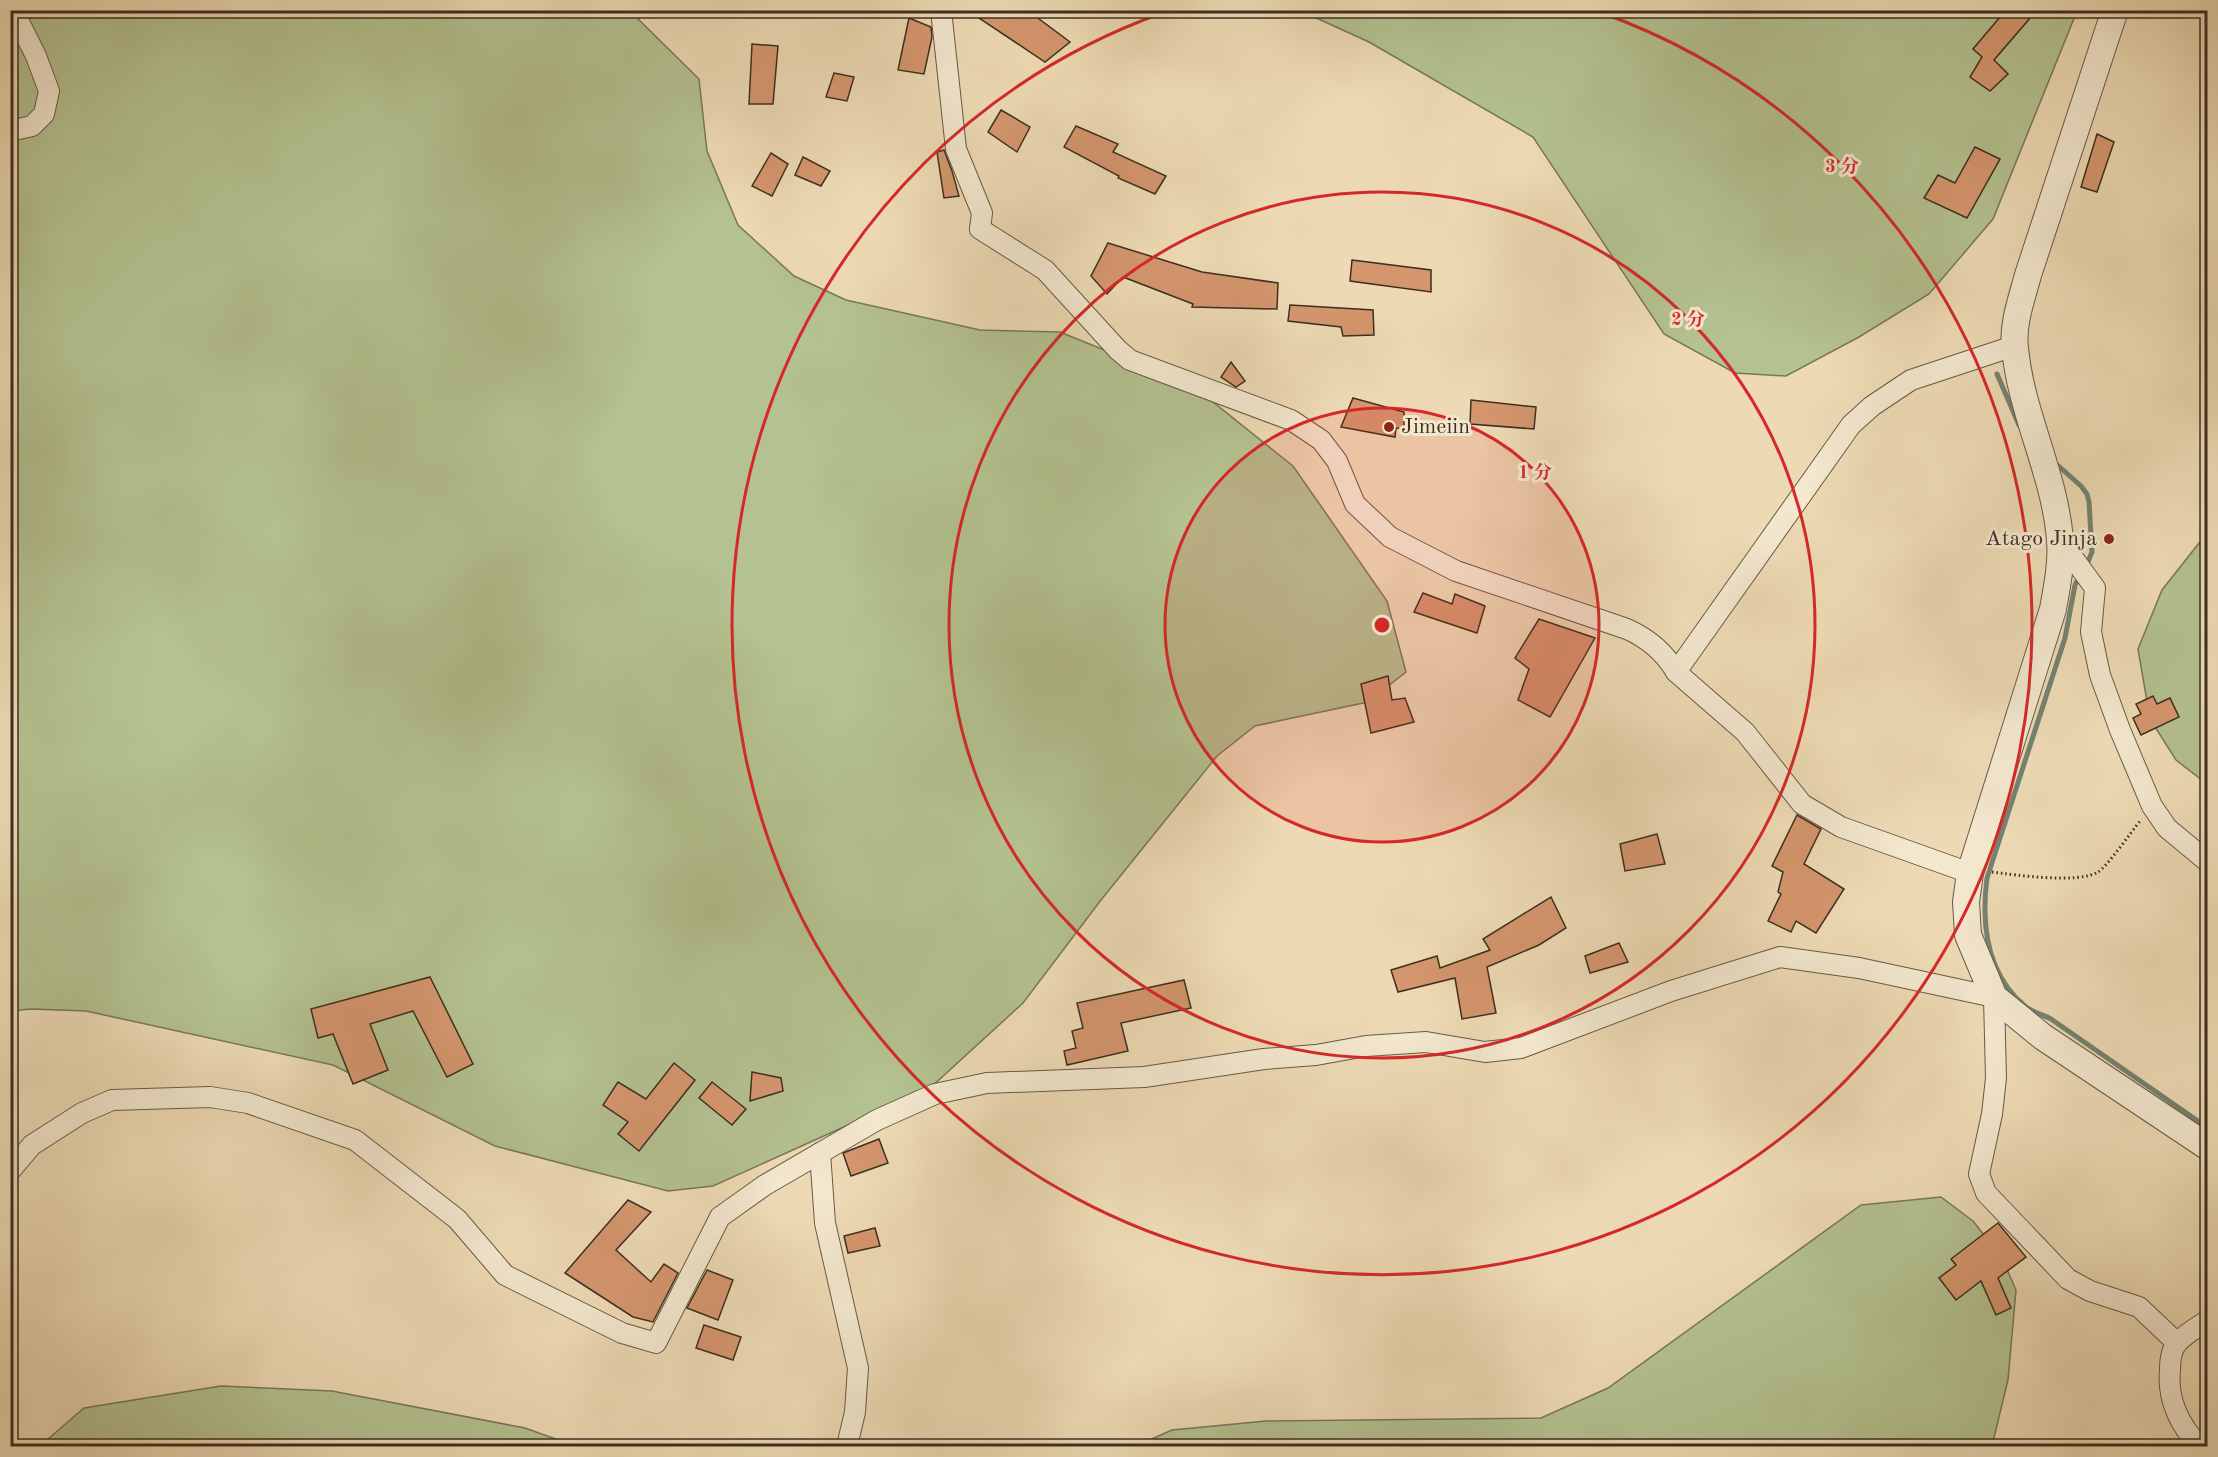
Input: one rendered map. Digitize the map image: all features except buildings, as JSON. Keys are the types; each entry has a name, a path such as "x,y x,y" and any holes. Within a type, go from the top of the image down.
{"street":[{"path":"10,131 32,126 44,114 50,91 36,56 13,10"},
{"path":"941,10 956,149 982,213 980,229 1045,270 1118,350 1130,360 1291,420 1321,440 1337,461 1355,504 1390,537 1456,571 1642,636 1670,661 1676,672 1745,732 1802,804 1841,826 1982,873"},
{"path":"2115,10 2028,275 2018,315 2014,346 2024,398 2051,486 2060,540 2060,568 2053,609 1982,873 1966,902 1968,935 1994,997 1996,1078 1992,1114 1979,1174 1986,1193 2068,1279 2090,1291 2139,1307 2176,1343"},
{"path":"1676,672 1851,425 1872,406 1911,380 2014,346"},
{"path":"2060,540 2095,588 2091,632 2100,675 2152,806 2167,828 2208,862"},
{"path":"10,1171 32,1145 82,1113 112,1100 210,1096 248,1103 355,1140 457,1219 505,1275 622,1333 656,1343 720,1217 765,1185 877,1120 935,1095 987,1083 1144,1077 1264,1059 1316,1055 1366,1046 1426,1042 1485,1052 1521,1048 1671,991 1780,957 1859,968 1994,997 2043,1037 2208,1147"},
{"path":"820,1153 825,1223 858,1368 855,1412 848,1446"},
{"path":"2199,1446 2183,1426 2171,1401 2169,1379 2171,1358 2176,1343 2208,1320"}],"path":[{"path":"1982,873 2034,878 2084,877 2099,872 2152,806"}],"green space":[{"path":"11,11 630,11 699,79 707,151 738,225 794,276 846,300 980,330 1060,332 1193,386 1293,466 1387,601 1406,672 1368,702 1255,726 1217,756 1101,900 1023,1003 930,1088 713,1186 668,1191 495,1146 333,1065 86,1011 31,1009 11,1011"},
{"path":"1301,11 2077,11 1993,219 1929,294 1859,337 1786,376 1735,373 1664,334 1533,137 1369,42"},
{"path":"2207,533 2207,784 2176,760 2150,719 2138,649 2162,590"},
{"path":"1941,1197 1973,1221 2002,1258 2016,1290 2008,1380 1992,1446 1136,1446 1172,1430 1266,1421 1541,1418 1608,1388 1861,1205"},
{"path":"221,1386 332,1391 525,1428 575,1446 40,1446 84,1408"}],"waterway":[{"path":"1997,374 2019,425"},
{"path":"2054,462 2087,494 2092,552 2085,569"},
{"path":"2080,576 2075,585 2065,638 1987,878 1986,931 1995,965 2013,994 2026,1007 2051,1019 2208,1128"}],"place":[{"name":"Jimeiin","path":"1389,427"},
{"name":"Atago Jinja","path":"2109,539"}]}
